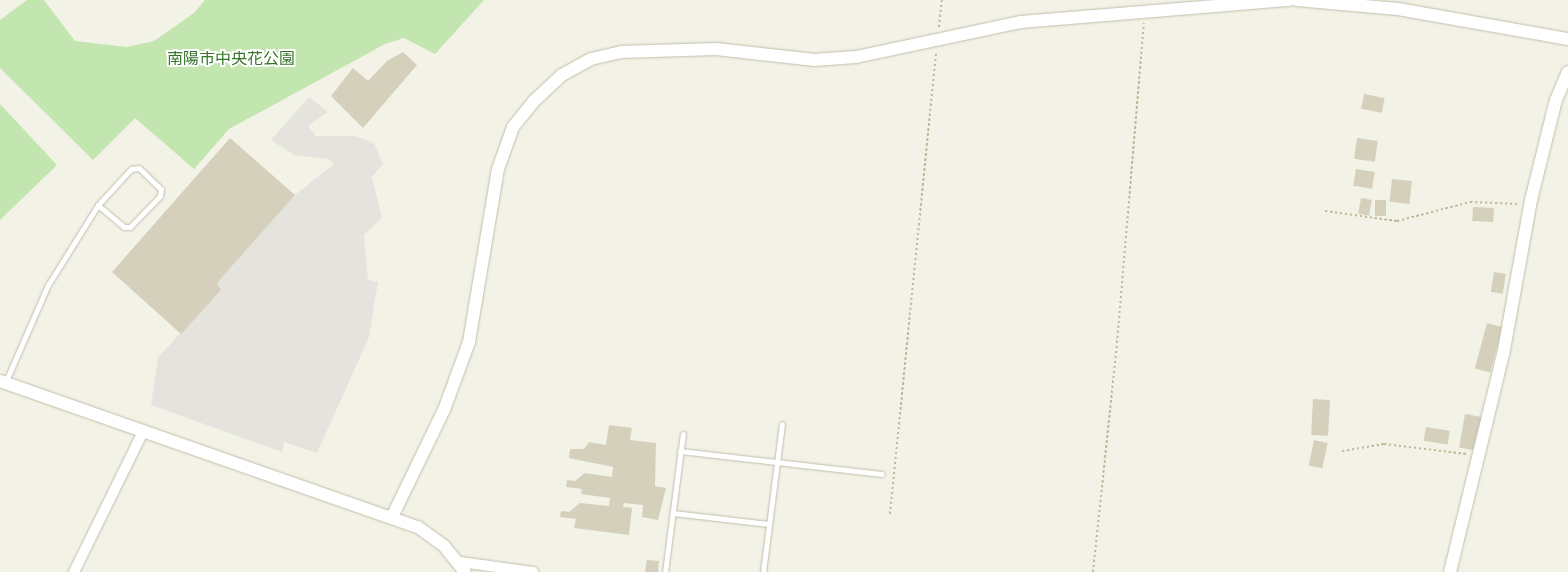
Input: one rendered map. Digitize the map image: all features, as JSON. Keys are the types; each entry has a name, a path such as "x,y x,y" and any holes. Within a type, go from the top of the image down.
{"street":[{"path":"392,517 444,410 469,342 498,169 513,127 534,101 562,75 591,59 621,52 716,49 814,60 856,58 1021,22 1290,0"},
{"path":"1297,0 1398,9 1566,39"},
{"path":"1450,572 1504,350 1530,206 1556,100 1568,72"},
{"path":"2,383 144,430 418,527 462,567 533,572"},
{"path":"74,572 144,430"}],"lane":[{"path":"2,383 48,285 98,205 131,169 139,168 161,189 160,196 130,227 124,227 98,205"},
{"path":"763,572 782,424"},
{"path":"665,572 682,434"},
{"path":"680,451 882,474"},
{"path":"673,513 768,524"}],"path":[{"path":"890,514 942,0"},
{"path":"1093,572 1118,343 1145,13"},
{"path":"1324,211 1397,221 1470,202 1530,206"},
{"path":"1342,451 1384,444 1479,457"}],"green space":[{"name":"南陽市中央花公園","path":"27,0 44,0 75,41 127,47 154,41 194,13 205,0 484,0 435,54 404,38 385,44 229,129 194,169 135,118 93,160 0,68 0,20"},
{"path":"0,104 57,165 0,220"}],"shaded area":[{"path":"309,97 328,112 308,126 316,136 355,136 374,143 383,164 372,177 382,218 364,235 368,280 378,282 369,337 317,453 284,442 282,452 151,405 158,357 221,290 217,283 295,195 334,164 329,159 294,155 271,140"}],"building":[{"path":"403,52 417,65 363,128 331,96 353,68 368,81 387,61"},
{"path":"1364,94 1385,98 1382,113 1361,109"},
{"path":"230,138 295,195 217,283 221,290 181,334 112,272"},
{"path":"1357,138 1378,141 1375,162 1354,159"},
{"path":"1356,169 1375,172 1372,189 1353,186"},
{"path":"1392,179 1412,181 1409,204 1390,202"},
{"path":"1361,198 1372,200 1369,216 1358,214"},
{"path":"1375,200 1386,200 1386,216 1375,216"},
{"path":"1473,207 1494,208 1493,222 1472,221"},
{"path":"1494,272 1506,274 1503,294 1491,292"},
{"path":"1487,323 1502,327 1490,373 1475,368"},
{"path":"1313,399 1330,400 1328,436 1311,435"},
{"path":"1465,414 1482,417 1476,450 1459,447"},
{"path":"609,425 632,428 630,440 656,443 655,486 666,488 658,520 642,517 643,505 624,503 623,507 632,508 629,535 574,528 576,519 560,517 561,511 569,512 580,503 609,506 610,498 581,494 582,489 566,487 567,480 575,481 585,473 612,477 613,467 569,458 570,449 584,449 589,442 606,445"},
{"path":"1426,427 1450,431 1448,445 1424,441"},
{"path":"1314,440 1328,443 1322,468 1309,465"},
{"path":"647,560 659,561 658,572 645,572"}]}
